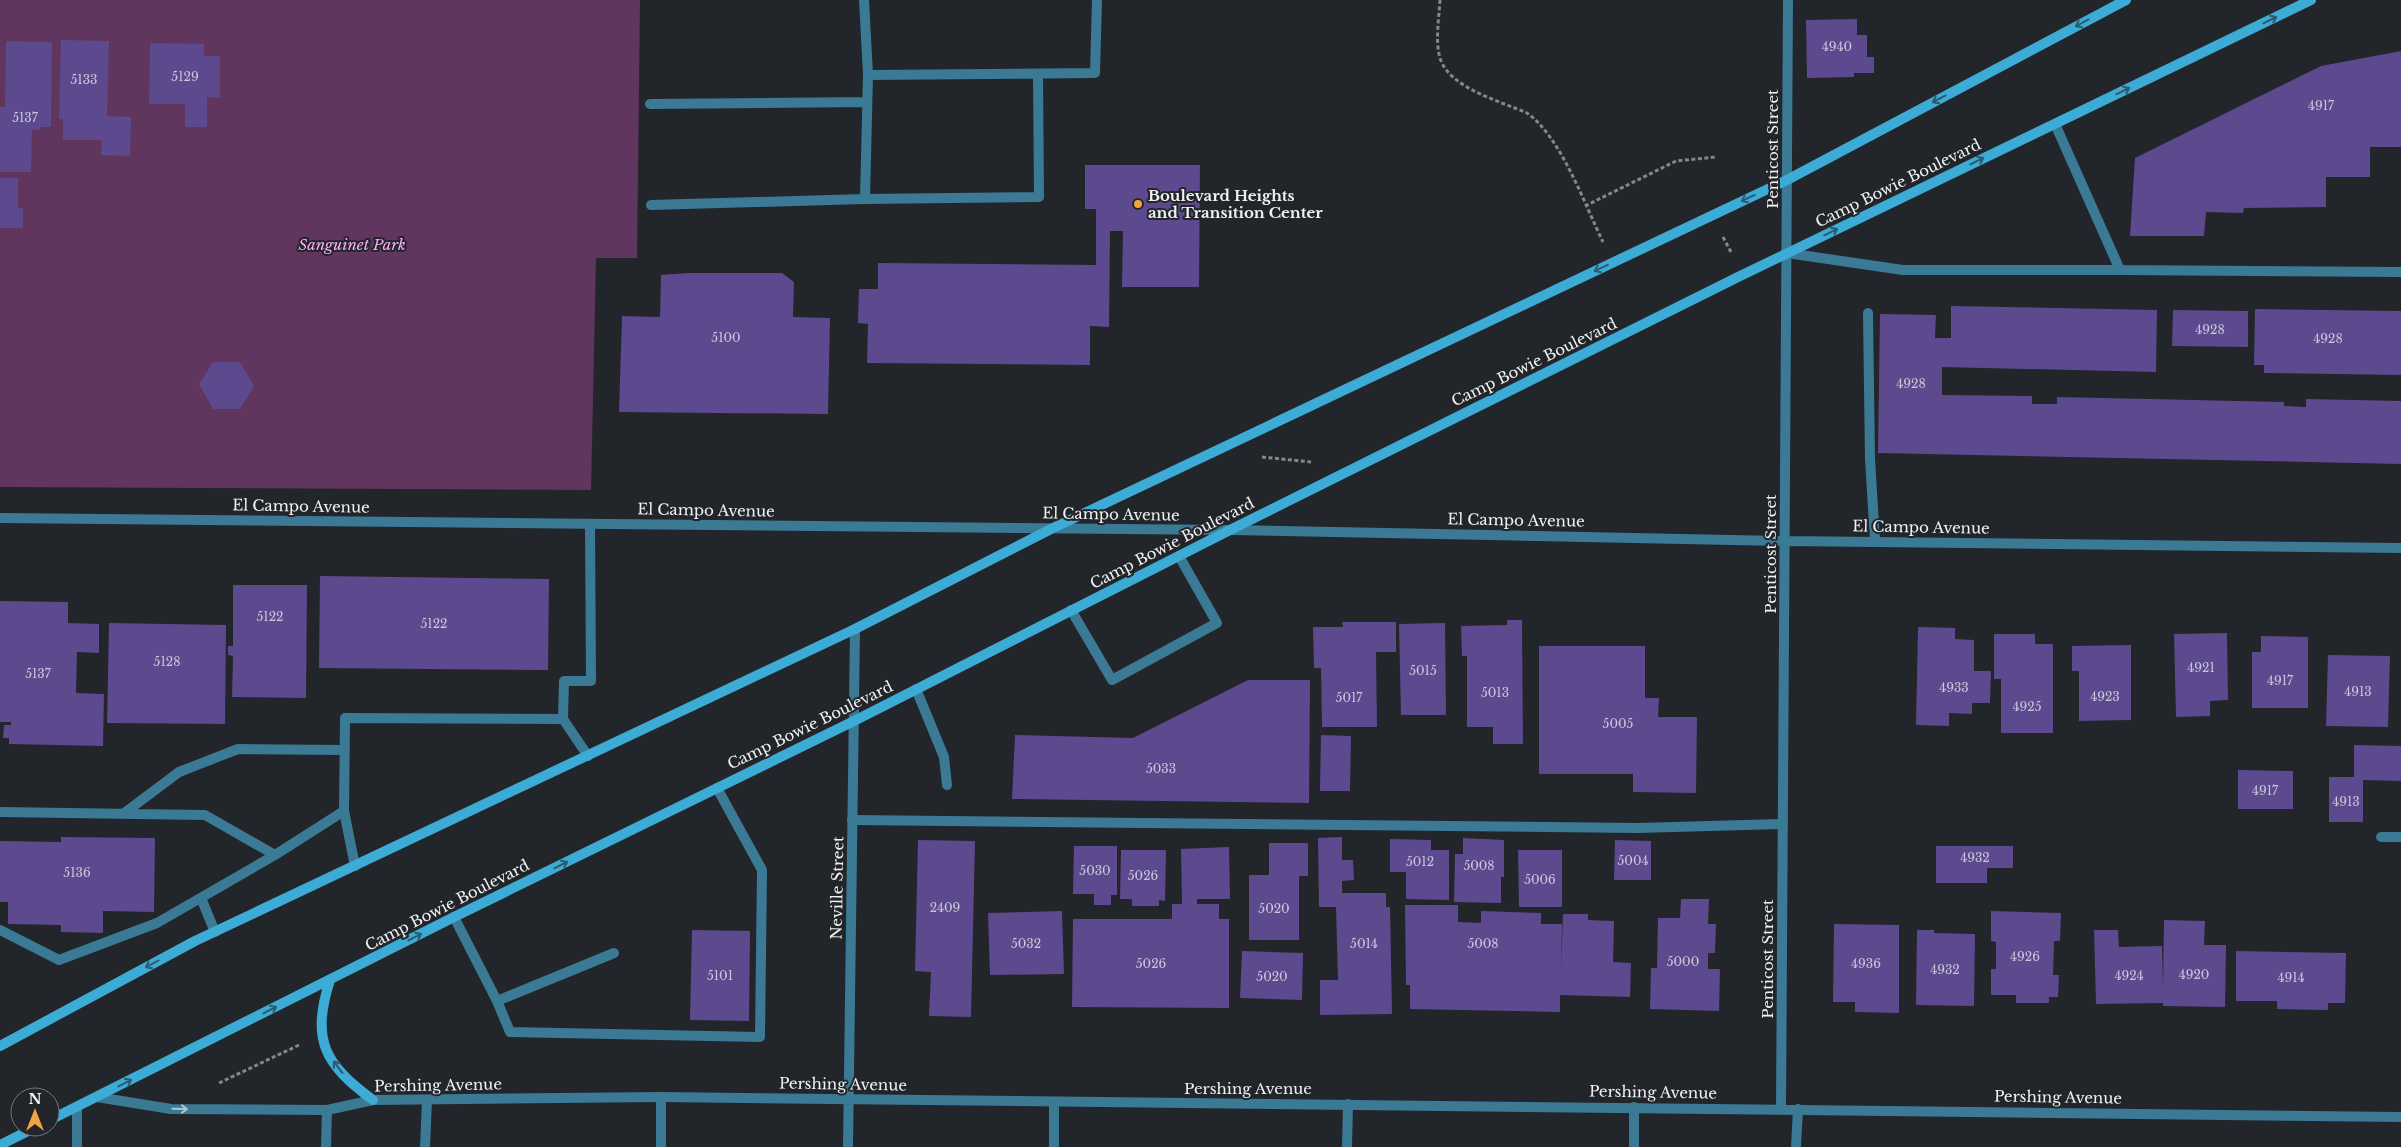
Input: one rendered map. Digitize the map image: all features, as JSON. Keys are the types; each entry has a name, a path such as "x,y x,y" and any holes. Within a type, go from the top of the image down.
{"main road":[{"path":"0,1046 215,932 855,630 1053,528 1787,180 2126,0"},
{"name":"Camp Bowie Boulevard","path":"60,1115 454,917 854,721 1230,530 1787,253 2311,0"},
{"path":"330,980 322,1005 320,1021 326,1047 336,1067 353,1085 373,1100"},
{"path":"0,1145 16,1137"}],"street":[{"path":"864,0 868,75 865,199"},
{"path":"868,75 1095,73 1097,0"},
{"name":"Penticost Street","path":"1781,1109 1788,0"},
{"path":"651,205 865,199 1039,197 1038,74"},
{"path":"650,104 867,102"},
{"path":"2055,124 2120,270"},
{"path":"1787,253 1903,270 2401,272"},
{"path":"1868,313 1870,459 1875,541"},
{"name":"El Campo Avenue","path":"0,518 1230,530 1785,541 2401,548"},
{"path":"588,756 563,720 564,681 591,681 590,524"},
{"path":"1071,610 1112,680 1217,623 1179,556"},
{"name":"Neville Street","path":"848,1147 855,630"},
{"path":"916,689 944,757 947,785"},
{"path":"355,866 344,811 345,718 563,720"},
{"path":"123,814 179,772 238,749 345,750"},
{"path":"454,917 497,1001 510,1032 760,1037 762,870 717,788"},
{"path":"0,930 59,960 157,923 275,855 344,811"},
{"path":"0,812 205,816 275,855"},
{"path":"852,820 1629,828 1783,824"},
{"path":"2381,837 2401,837"},
{"path":"201,898 215,932"},
{"path":"497,1001 614,952"},
{"name":"Pershing Avenue","path":"97,1097 171,1109 327,1110 373,1100 661,1097 2401,1117"},
{"path":"661,1097 661,1147"},
{"path":"425,1147 427,1100"},
{"path":"1054,1102 1054,1147"},
{"path":"1347,1147 1348,1104"},
{"path":"77,1107 77,1147"},
{"path":"1634,1107 1634,1147"},
{"path":"1796,1147 1798,1109"},
{"path":"326,1147 327,1110"}],"path":[{"path":"1440,0 1439,45 1440,58 1445,68 1452,78 1462,84 1536,119 1551,138 1613,262"},
{"path":"1585,206 1676,161 1716,157"},
{"path":"1721,233 1733,255"},
{"path":"1256,456 1320,462"},
{"path":"217,1085 301,1044"}],"green space":[{"name":"Sanguinet Park","path":"0,0 640,0 637,258 596,258 591,490 0,487"}],"building":[{"path":"1857,19 1857,35 1867,35 1867,57 1874,57 1874,73 1854,73 1854,77 1807,78 1806,20"},
{"path":"61,40 109,41 107,116 131,117 130,156 101,155 102,140 63,140 63,119 59,119"},
{"path":"6,41 52,42 51,127 40,127 40,130 32,130 31,172 0,172 0,107 5,107"},
{"path":"150,43 204,44 204,56 220,56 220,98 207,97 207,127 185,127 185,104 149,104"},
{"path":"2401,51 2401,147 2370,147 2370,177 2326,177 2326,207 2244,208 2243,213 2206,212 2204,236 2130,236 2135,158 2321,66"},
{"path":"1085,165 1200,165 1199,287 1122,287 1123,231 1110,231 1109,327 1090,326 1090,365 867,363 868,324 858,323 859,289 878,289 878,263 1096,265 1096,209 1085,209"},
{"path":"0,178 18,178 18,208 23,208 23,228 0,228"},
{"path":"689,273 782,273 794,282 793,317 830,318 828,414 619,412 622,316 660,317 661,275"},
{"path":"1951,306 2157,310 2156,372 1942,367 1942,395 2032,396 2032,404 2057,404 2057,397 2284,402 2284,406 2306,407 2306,399 2401,401 2401,464 1878,453 1880,314 1936,315 1935,338 1951,338"},
{"path":"2255,309 2401,311 2401,375 2264,373 2264,365 2254,365"},
{"path":"2173,310 2248,311 2248,347 2172,346"},
{"path":"213,362 240,362 254,386 240,409 213,409 199,384"},
{"path":"320,576 549,579 548,670 319,668"},
{"path":"233,585 307,585 306,698 232,697 233,656 228,655 228,646 233,646"},
{"path":"0,601 68,602 68,623 99,624 99,653 77,652 76,693 104,694 103,746 9,744 9,738 3,738 4,725 11,725 11,722 0,722"},
{"path":"1507,620 1522,620 1523,744 1493,744 1493,727 1467,727 1467,656 1462,656 1461,626 1507,625"},
{"path":"1342,622 1396,622 1396,652 1376,652 1377,727 1322,727 1321,668 1314,668 1313,627 1343,627"},
{"path":"109,623 226,625 225,724 107,723"},
{"path":"1445,623 1446,715 1401,715 1399,624"},
{"path":"1918,627 1955,628 1955,639 1974,640 1974,671 1991,671 1990,703 1972,703 1972,714 1949,713 1949,726 1916,725"},
{"path":"2227,633 2228,700 2210,701 2210,716 2176,717 2174,634"},
{"path":"1994,634 2035,634 2035,644 2053,644 2053,733 2001,733 2001,679 1994,679"},
{"path":"2261,636 2308,637 2308,708 2252,708 2252,652 2261,652"},
{"path":"2131,645 2131,720 2079,721 2079,671 2072,671 2072,646"},
{"path":"1539,646 1645,646 1645,698 1659,698 1658,717 1697,717 1696,793 1633,792 1633,774 1539,774"},
{"path":"2328,655 2390,656 2388,727 2326,726"},
{"path":"1248,680 1310,680 1309,803 1012,799 1015,735 1133,738"},
{"path":"1321,735 1351,736 1350,791 1320,791"},
{"path":"2354,745 2401,746 2401,781 2363,780 2363,822 2329,822 2329,777 2354,777"},
{"path":"2238,770 2293,771 2293,809 2238,809"},
{"path":"61,837 155,838 154,912 103,911 103,933 61,932 61,925 8,924 8,902 0,902 0,841 61,842"},
{"path":"1342,837 1342,860 1353,860 1354,880 1342,881 1342,893 1386,893 1386,907 1390,907 1392,1014 1320,1015 1320,980 1338,980 1336,907 1319,907 1318,838"},
{"path":"1463,838 1504,840 1504,877 1501,877 1501,903 1454,902 1455,854 1463,854"},
{"path":"1390,839 1431,840 1431,850 1449,850 1449,900 1406,899 1406,872 1390,872"},
{"path":"918,840 975,841 971,1017 929,1016 931,972 915,971"},
{"path":"1615,840 1651,841 1651,880 1614,880"},
{"path":"1269,843 1308,843 1308,876 1299,876 1299,940 1249,940 1249,875 1269,875"},
{"path":"1074,846 1117,846 1117,895 1111,895 1111,905 1094,905 1094,894 1073,894"},
{"path":"1936,846 2013,846 2013,868 1987,868 1987,883 1936,883"},
{"path":"1229,847 1230,899 1197,899 1197,904 1219,904 1219,919 1229,919 1229,1008 1072,1007 1073,919 1172,919 1172,904 1182,904 1181,849"},
{"path":"1121,850 1166,850 1165,901 1159,900 1159,906 1132,906 1132,899 1120,899"},
{"path":"1518,850 1562,850 1562,907 1519,907"},
{"path":"1681,899 1709,899 1708,924 1716,924 1715,953 1708,953 1708,969 1720,969 1719,1011 1650,1009 1651,968 1657,968 1658,918 1680,918"},
{"path":"1405,905 1458,905 1458,922 1481,923 1481,911 1541,913 1541,924 1562,924 1561,971 1563,914 1588,914 1588,920 1614,921 1613,962 1631,963 1630,997 1560,995 1560,1012 1410,1009 1410,985 1406,985"},
{"path":"1062,911 1064,974 990,975 988,913"},
{"path":"1991,911 2061,913 2060,941 2054,941 2053,975 2059,975 2058,997 2049,997 2049,1003 2016,1003 2016,995 1991,995 1991,969 1996,969 1996,942 1991,941"},
{"path":"2164,920 2205,921 2204,945 2226,945 2225,1007 2163,1006 2163,1003 2096,1004 2094,930 2118,930 2119,947 2162,946 2163,987"},
{"path":"1834,924 1899,925 1899,1013 1855,1012 1855,1002 1833,1002"},
{"path":"692,930 750,931 749,1021 690,1020"},
{"path":"1917,930 1934,930 1934,933 1975,934 1974,1006 1916,1005"},
{"path":"1242,951 1303,953 1302,1000 1240,998"},
{"path":"2236,951 2346,953 2345,1003 2328,1003 2328,1010 2277,1009 2277,1001 2236,1001"}],"place":[{"name":"Boulevard Heights and Transition Center","path":"1138,204"}]}
